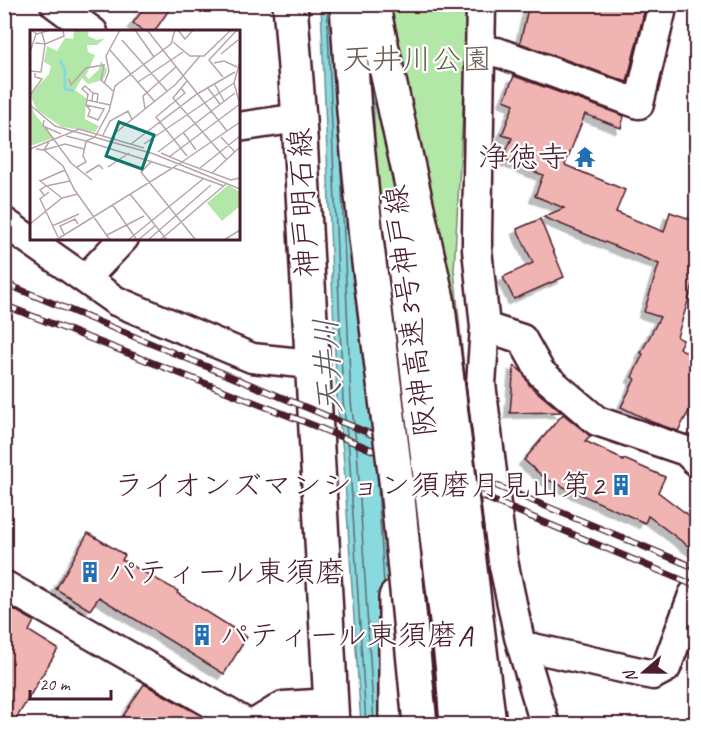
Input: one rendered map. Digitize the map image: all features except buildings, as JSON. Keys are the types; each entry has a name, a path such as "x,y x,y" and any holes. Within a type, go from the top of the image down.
{"main road":[{"name":"神戸明石線","path":"290,4 299,118 331,714"},
{"name":"阪神高速3号神戸線","path":"366,9 354,111 366,238 397,488 420,724"},
{"name":"阪神高速3号神戸線","path":"366,9 452,659 457,724"},
{"path":"366,9 437,299 489,724"},
{"path":"396,724 397,488"}],"street":[{"path":"55,4 90,30"},
{"path":"481,4 477,241 484,327 481,384 503,561 522,647 545,724"},
{"path":"481,53 497,52 639,104 663,4"},
{"path":"240,127 299,118"},
{"path":"4,222 116,301 252,358 311,364"},
{"path":"85,279 122,240"},
{"path":"484,327 522,339 541,373 597,421 686,451 696,460"},
{"path":"4,585 248,724"},
{"path":"522,647 653,675 666,668 693,596"},
{"path":"254,724 283,706 331,714"}],"green space":[{"name":"天井川公園","path":"367,5 469,5 454,270 474,468 387,433"}],"water":[{"path":"321,5 370,5 385,431 406,724 361,724 343,451 337,402"}],"railway":[{"path":"4,283 696,568"},
{"path":"4,305 315,426 696,586"}],"place":[{"name":"浄徳寺","path":"585,157"},
{"name":"ライオンズマンション須磨月見山第2","path":"621,485"},
{"name":"パティール東須磨","path":"90,572"},
{"name":"パティール東須磨A","path":"202,635"}],"water label":[{"name":"天井川","path":"328,366"}]}
